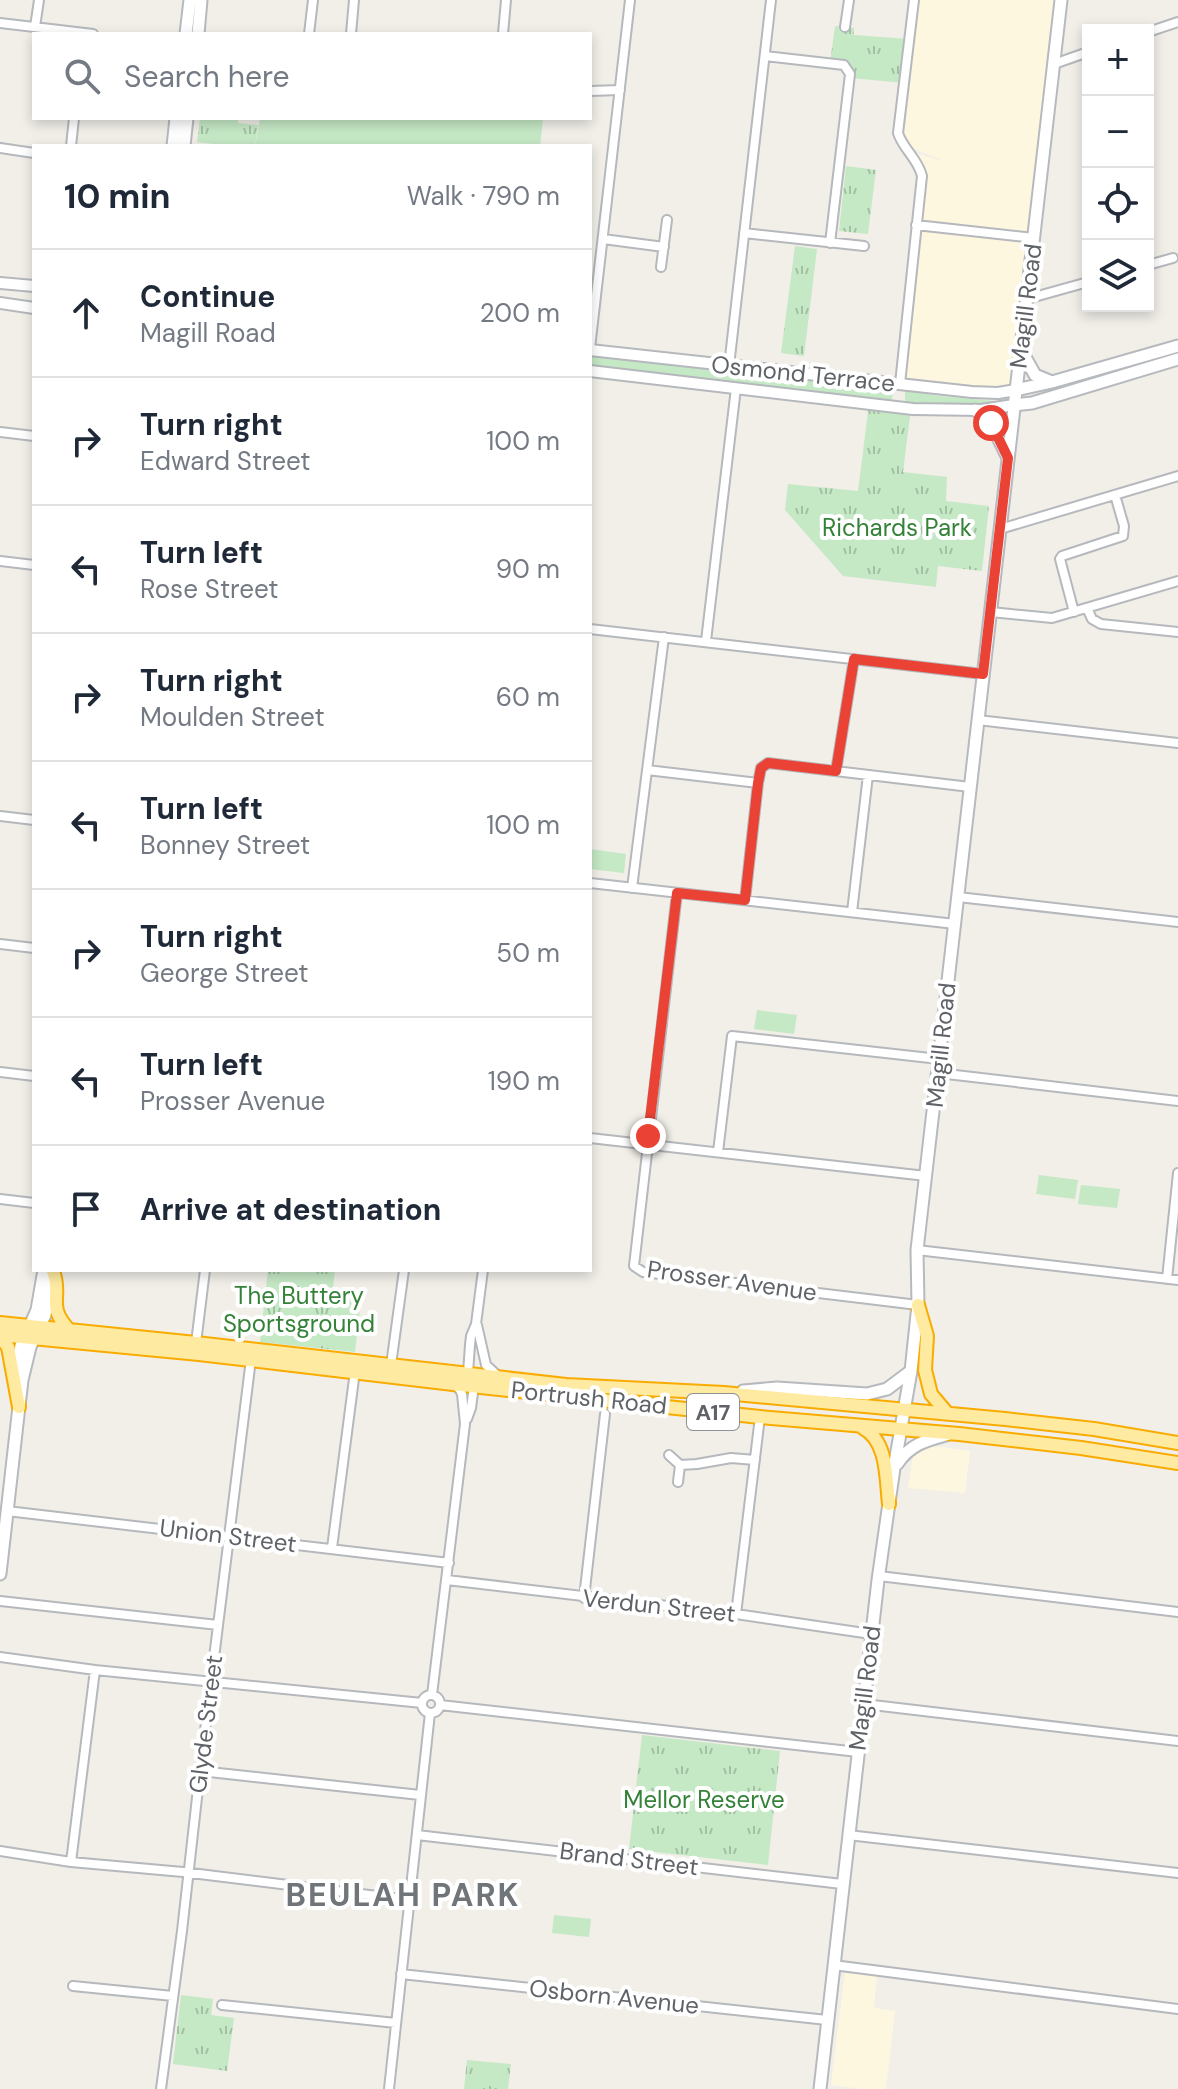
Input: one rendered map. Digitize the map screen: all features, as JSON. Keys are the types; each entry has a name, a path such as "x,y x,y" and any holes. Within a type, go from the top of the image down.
{"highway":[{"path":"54,1272 57,1282 54,1302 58,1318 70,1331"},
{"path":"918,1305 927,1336 925,1370 931,1394 947,1413"},
{"name":"Portrush Road","path":"0,1323 31,1332 453,1384 760,1417 954,1433 1178,1463"},
{"name":"Portrush Road","path":"0,1336 70,1331 566,1385 724,1393 947,1413 1091,1429 1178,1443"},
{"path":"0,1336 8,1347 19,1407"},
{"path":"393,1365 405,1371 459,1378 474,1386"},
{"path":"468,1373 482,1381 546,1388 567,1396"},
{"path":"859,1426 871,1432 880,1447 889,1504"}],"main road":[{"path":"186,32 190,0"},
{"path":"198,32 201,0"},
{"name":"Magill Road","path":"820,2089 871,1634 911,1371 918,1305 917,1250 1061,0"},
{"path":"173,144 176,120"},
{"path":"184,144 187,120"},
{"path":"1016,390 1178,346"},
{"path":"1021,350 1035,375 1052,382"},
{"path":"1014,405 1032,403 1178,359"},
{"path":"975,410 989,419 1008,458"},
{"path":"0,1574 5,1501 24,1371 44,1272"},
{"path":"31,1332 48,1301 53,1272"},
{"path":"724,1393 777,1388 867,1394 887,1389 911,1371"},
{"path":"894,1468 909,1449 954,1433"}],"street":[{"path":"35,27 39,0"},
{"path":"309,32 313,0"},
{"path":"351,32 354,0"},
{"path":"503,32 506,0"},
{"path":"592,332 630,0"},
{"path":"729,366 771,0"},
{"path":"845,27 849,0"},
{"path":"898,407 922,176 919,165 901,142 898,133 914,0"},
{"path":"1154,30 1178,22"},
{"path":"0,23 70,32"},
{"path":"1054,64 1082,54"},
{"path":"765,56 844,65 850,74 830,243"},
{"path":"592,91 620,90"},
{"path":"71,144 74,120"},
{"path":"0,148 32,153"},
{"path":"661,267 667,220"},
{"path":"916,225 1034,238"},
{"path":"744,233 864,246"},
{"path":"603,239 664,247"},
{"path":"1154,263 1173,258"},
{"path":"0,283 32,286"},
{"path":"1027,299 1082,284"},
{"path":"0,303 32,308"},
{"name":"Osmond Terrace","path":"592,349 972,392 1016,390"},
{"name":"Osmond Terrace","path":"592,371 898,407 975,410 1014,405"},
{"path":"706,641 736,388"},
{"path":"0,432 32,436"},
{"path":"1000,529 1178,476"},
{"path":"1074,612 1060,559 1123,536 1124,526 1115,495"},
{"path":"0,561 32,565"},
{"path":"991,612 1050,619 1178,581"},
{"path":"1087,608 1092,619 1101,624 1178,632"},
{"path":"592,629 983,674"},
{"path":"632,888 664,637"},
{"path":"836,771 854,659"},
{"path":"978,720 1178,743"},
{"path":"745,900 758,783 761,768 768,763 970,787"},
{"path":"647,770 758,783"},
{"path":"852,912 868,775"},
{"path":"0,816 32,820"},
{"path":"592,883 955,924"},
{"name":"Prosser Avenue","path":"677,893 633,1263 640,1271 918,1305"},
{"path":"958,897 1178,922"},
{"path":"0,944 32,948"},
{"path":"718,1152 732,1036 939,1059"},
{"path":"0,1072 32,1076"},
{"path":"938,1073 1178,1101"},
{"path":"592,1138 926,1176"},
{"path":"1167,1279 1178,1173"},
{"path":"0,1199 32,1203"},
{"path":"917,1250 1178,1280"},
{"path":"196,1343 205,1272"},
{"path":"393,1365 404,1272"},
{"path":"468,1373 483,1272"},
{"path":"476,1324 486,1365 498,1376"},
{"name":"Glyde Street","path":"161,2089 251,1359"},
{"path":"332,1548 355,1371"},
{"path":"432,1695 465,1424 462,1394 453,1384"},
{"path":"465,1424 474,1386"},
{"path":"584,1598 605,1414"},
{"path":"736,1614 760,1417"},
{"path":"669,1455 680,1465 731,1458 755,1460"},
{"path":"678,1482 680,1465"},
{"name":"Union Street","path":"5,1501 229,1536 449,1563"},
{"path":"879,1576 1178,1612"},
{"name":"Verdun Street","path":"447,1580 736,1614 871,1634"},
{"path":"0,1601 218,1625"},
{"path":"0,1657 95,1670 422,1703"},
{"path":"71,1862 95,1670"},
{"path":"422,1703 432,1695"},
{"path":"430,1713 440,1705 432,1695"},
{"path":"422,1703 430,1713"},
{"path":"864,1704 1178,1741"},
{"path":"440,1705 858,1752"},
{"path":"389,2089 430,1713"},
{"path":"200,1771 420,1795"},
{"name":"Brand Street","path":"417,1835 842,1884"},
{"path":"848,1835 1178,1873"},
{"path":"0,1851 71,1862 410,1900"},
{"path":"833,1965 1178,2009"},
{"name":"Osborn Avenue","path":"401,1974 827,2020"},
{"path":"73,1986 173,1996"},
{"path":"222,2005 396,2023"}],"shaded area":[{"path":"914,0 1061,0 1016,390 900,384 922,176 908,151 946,162 910,147 904,137 911,77 905,76"},
{"path":"935,1446 970,1451 965,1493 908,1488 913,1455"},
{"path":"845,1972 877,1976 874,2008 895,2011 886,2089 831,2085"}],"green space":[{"path":"835,26 854,28 854,35 909,39 904,83 851,78 849,70 830,63"},
{"path":"200,120 238,120 238,123 258,125 255,144 197,142"},
{"path":"260,120 543,120 540,144 255,144"},
{"path":"846,166 876,170 868,234 839,231"},
{"path":"795,246 817,249 804,356 781,353"},
{"path":"592,354 888,388 893,390 892,399 887,401 592,367"},
{"path":"905,392 995,401 963,407 909,404 905,402"},
{"name":"Richards Park","path":"869,404 911,408 903,472 947,477 946,501 989,506 982,571 938,566 936,587 843,576 785,510 788,484 858,491"},
{"path":"592,849 626,854 624,873 592,869"},
{"path":"757,1010 797,1015 794,1034 754,1029"},
{"path":"1039,1175 1078,1180 1075,1199 1036,1194"},
{"path":"1081,1185 1120,1189 1117,1208 1078,1204"},
{"name":"The Buttery Sportsground","path":"268,1272 335,1272 332,1296 361,1299 355,1352 260,1342"},
{"name":"Mellor Reserve","path":"642,1735 780,1751 768,1865 629,1849"},
{"path":"554,1915 591,1919 589,1937 552,1933"},
{"path":"181,1995 213,1999 211,2015 234,2018 227,2071 173,2064"},
{"path":"467,2060 511,2064 508,2089 464,2089"}],"district":[{"name":"BEULAH PARK","path":"403,1895"}],"route":[{"path":"648,1136 677,893 745,900 761,768 768,763 836,771 854,659 983,674 1008,458 991,423"}]}
